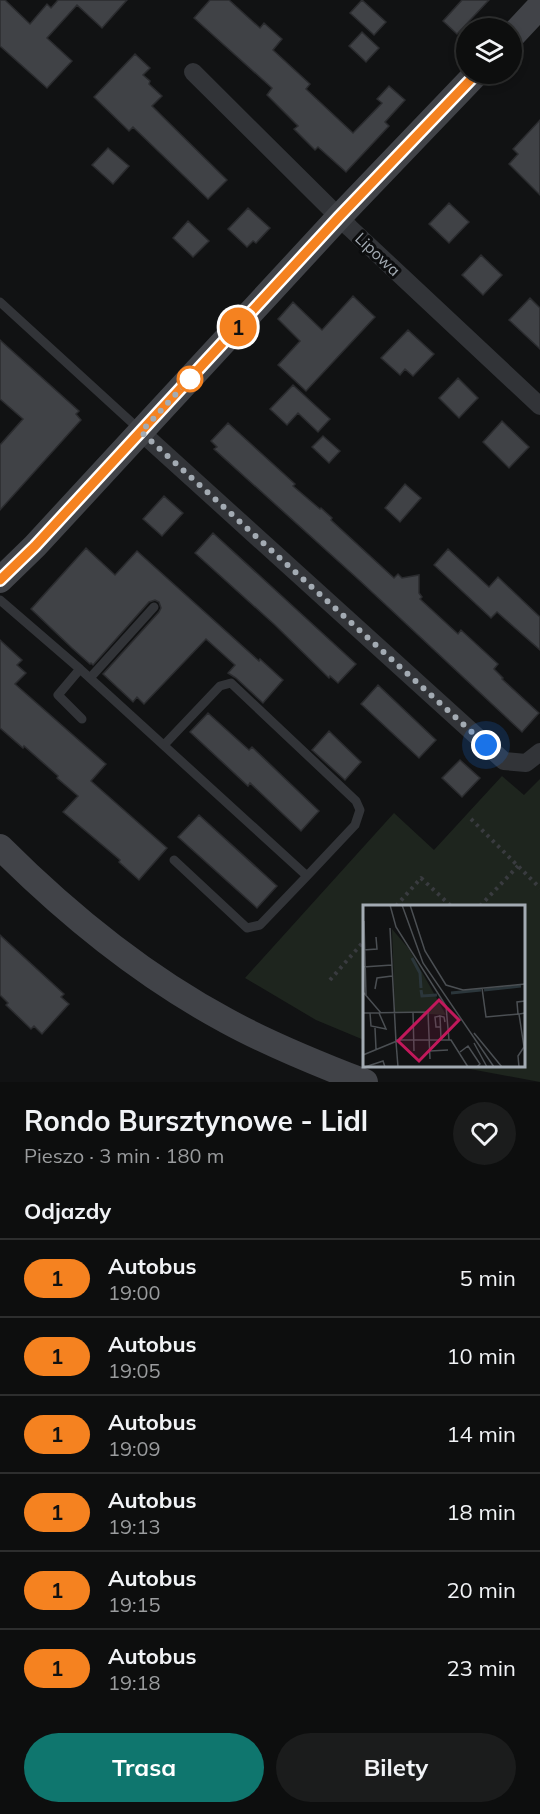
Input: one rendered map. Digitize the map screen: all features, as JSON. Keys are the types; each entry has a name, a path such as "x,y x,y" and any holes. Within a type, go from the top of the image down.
{"street":[{"path":"522,25 540,6"},
{"name":"Lipowa","path":"193,72 339,217 540,406"},
{"path":"0,580 35,546 339,217 466,84"},
{"path":"141,432 504,761 526,763 540,752"},
{"path":"0,847 63,906 116,948 191,1000 272,1044 364,1082"}],"lane":[{"path":"0,302 141,432"},
{"path":"0,600 80,669 307,876"},
{"path":"90,678 154,607"},
{"path":"80,669 58,695 82,719"},
{"path":"164,745 220,686 231,683 356,801 360,810 355,825 260,925 247,928 174,860"}],"path":[{"path":"471,819 540,888"},
{"path":"481,905 518,866"},
{"path":"397,905 421,878 450,905"},
{"path":"330,980 363,942"}],"shaded area":[{"path":"502,776 524,795 540,779 540,1082 459,1067 525,1067 525,905 363,905 363,1040 316,1020 245,978 394,813 434,850"}],"building":[{"path":"0,0 5,0 30,24 47,4 51,8 58,0 127,0 102,28 77,5 47,38 72,61 47,88 0,46"},
{"path":"210,0 229,0 260,28 264,23 282,39 273,50 310,84 306,89 353,133 382,103 377,99 389,86 405,100 385,122 389,126 346,172 318,147 315,150 294,129 298,126 267,95 272,88 194,18"},
{"path":"362,0 386,22 374,35 350,13"},
{"path":"462,0 489,0 472,18 456,18 456,33 443,21"},
{"path":"362,32 379,48 366,62 349,46"},
{"path":"135,54 150,68 143,75 162,96 152,106 227,180 208,199 133,127 129,131 94,97"},
{"path":"540,120 540,195 509,164 518,154 513,149"},
{"path":"108,148 129,166 113,184 92,165"},
{"path":"449,203 469,222 449,243 429,224"},
{"path":"248,208 270,228 256,243 253,241 247,247 228,229"},
{"path":"188,221 209,241 193,257 173,238"},
{"path":"481,255 502,275 483,295 462,275"},
{"path":"353,296 375,317 306,391 278,365 300,341 278,319 293,302 322,330"},
{"path":"530,298 540,308 540,349 509,320"},
{"path":"408,330 434,354 413,376 405,369 400,375 381,358"},
{"path":"0,340 79,411 76,414 81,420 0,510 0,445 23,419 0,399"},
{"path":"458,378 478,398 459,418 439,398"},
{"path":"293,385 330,419 318,432 298,413 287,425 270,409"},
{"path":"502,421 529,447 509,468 483,442"},
{"path":"228,423 394,578 398,574 402,578 419,575 419,593 422,597 420,599 458,634 461,630 498,664 494,669 502,679 539,713 522,732 214,449 217,447 211,441"},
{"path":"323,436 340,451 329,463 312,447"},
{"path":"405,484 421,498 400,522 385,508"},
{"path":"164,496 183,513 162,536 143,519"},
{"path":"213,533 356,664 338,683 330,676 329,678 275,625 195,553"},
{"path":"86,548 115,575 137,551 283,680 263,703 228,673 235,665 206,639 144,704 137,697 133,702 103,674 159,612 161,608 159,602 155,600 149,602 93,665 31,609"},
{"path":"448,549 489,587 498,577 540,617 540,650 497,612 491,618 434,565"},
{"path":"0,640 22,660 17,665 26,673 15,684 106,764 91,781 167,848 139,880 119,862 120,860 63,812 78,796 24,746 23,748 0,728"},
{"path":"378,685 436,740 419,758 361,704"},
{"path":"208,713 249,750 252,747 319,811 301,831 250,783 248,786 190,732"},
{"path":"329,731 361,762 345,780 312,750"},
{"path":"460,760 480,778 462,797 442,778"},
{"path":"199,815 277,886 257,908 178,837"},
{"path":"0,935 64,994 61,997 69,1004 42,1034 34,1026 31,1029 6,1005 8,1003 0,995"}],"bus line":[{"name":"1","path":"0,580 35,546 339,217 466,84"}],"route":[{"path":"190,379 141,432 486,745"}]}
